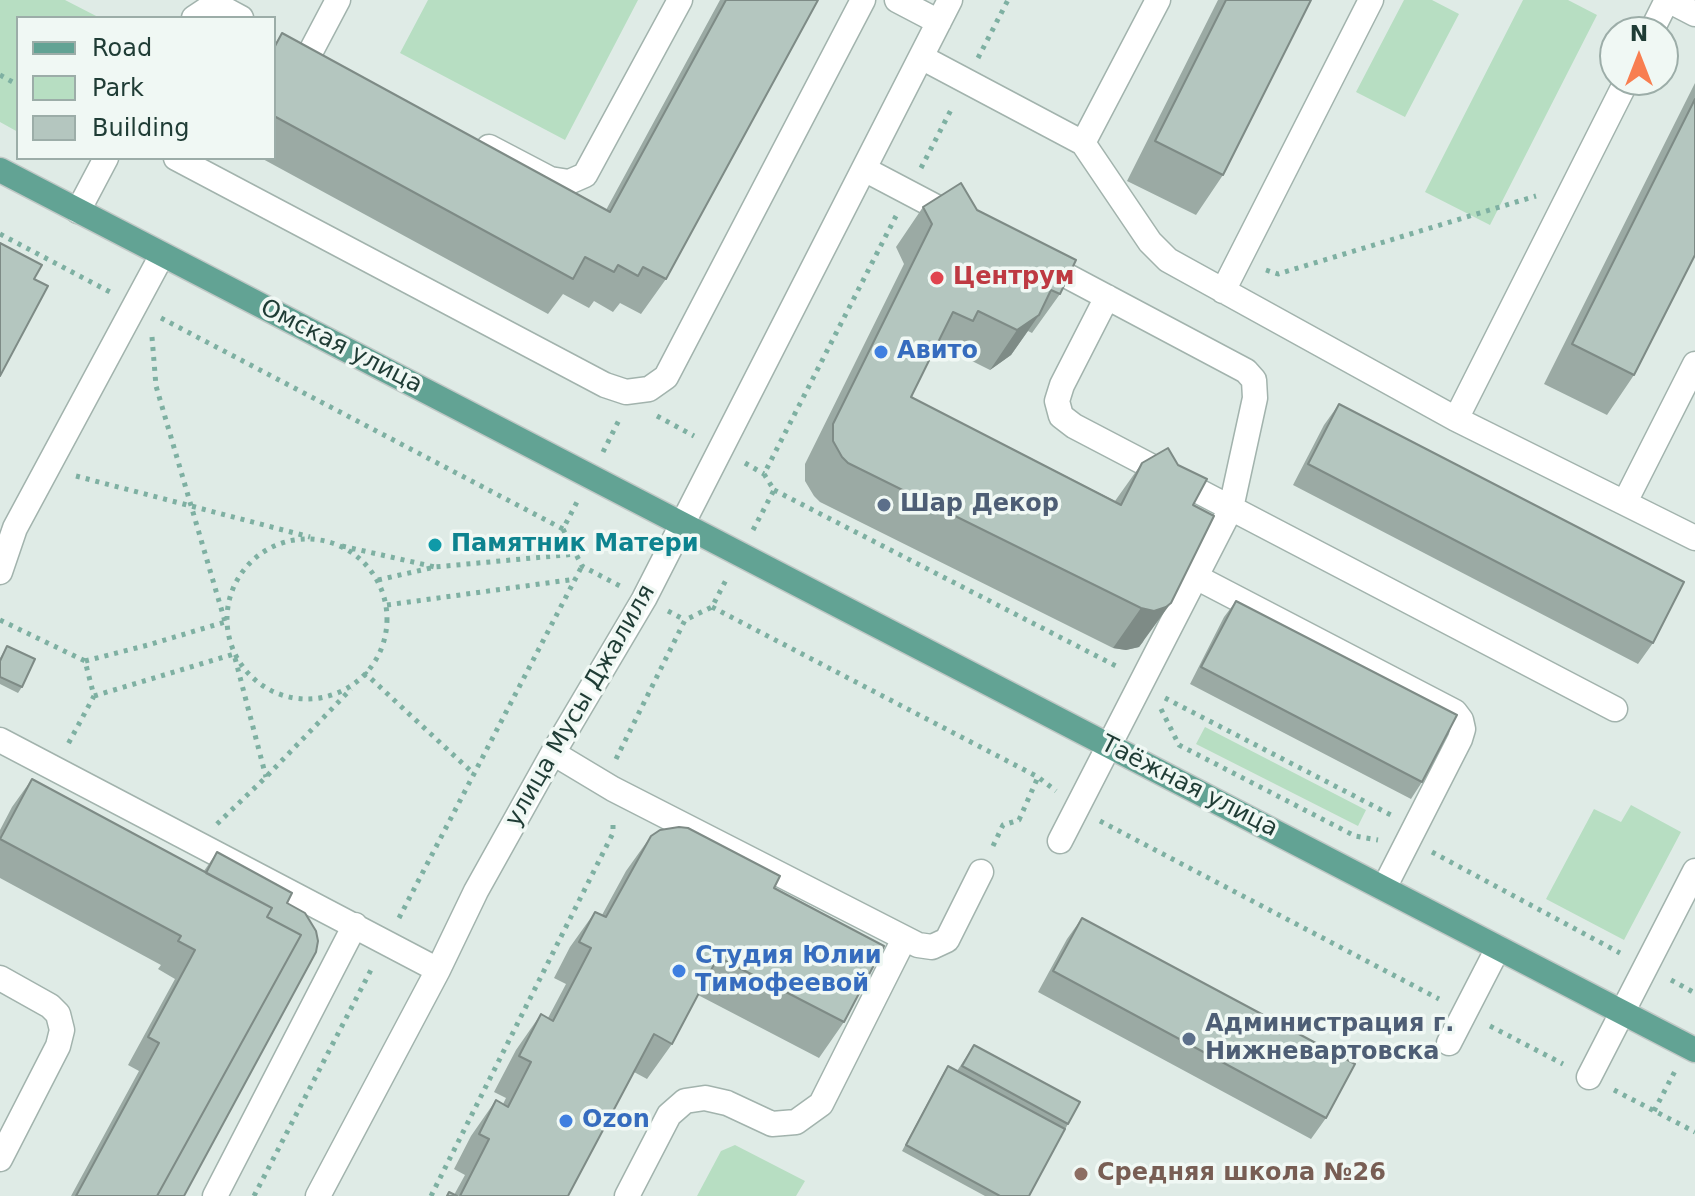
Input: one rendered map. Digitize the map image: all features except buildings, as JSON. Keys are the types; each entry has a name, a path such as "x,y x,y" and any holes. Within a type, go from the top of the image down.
{"main road":[{"name":"Омская улица","path":"0,170 683,524"},
{"name":"Таёжная улица","path":"683,524 1695,1050"}],"street":[{"path":"286,41 317,57 338,0"},
{"path":"465,134 550,179 569,182 585,175 680,0"},
{"path":"180,160 605,385 626,392 649,389 666,377 863,0"},
{"path":"897,0 939,22"},
{"name":"улица Мусы Джалиля","path":"318,1196 438,970 476,891 644,599 950,0"},
{"path":"1083,143 1158,0"},
{"path":"1223,291 1371,0"},
{"path":"1668,0 1695,14"},
{"path":"197,16 216,2 238,16"},
{"path":"921,57 1083,143 1150,242 1168,260 1456,419 1695,538"},
{"path":"1456,419 1619,96"},
{"path":"78,211 105,160"},
{"path":"864,169 975,227"},
{"path":"1014,248 1246,371 1254,380 1255,398 1231,508 1196,577 1148,687 1109,746 1060,841"},
{"path":"0,572 8,524 47,469 143,309 162,255"},
{"path":"1107,297 1062,385 1057,401 1061,416 1074,426 1615,709"},
{"path":"1625,502 1695,364"},
{"path":"1196,577 1455,712 1461,720 1463,729 1460,739 1406,838 1384,888"},
{"path":"0,740 438,970"},
{"path":"553,753 613,789 918,945 932,947 947,940 981,872"},
{"path":"1589,1077 1695,871"},
{"path":"215,1196 355,925"},
{"path":"627,1196 669,1115 685,1101 705,1098 727,1103 772,1124 796,1122 821,1104 904,939"},
{"path":"1449,1043 1498,948"},
{"path":"0,978 50,1006 58,1014 62,1030 58,1046 0,1159"}],"path":[{"path":"1008,0 764,474 774,490 1398,819 1406,838"},
{"path":"1240,259 1278,274 1574,184"},
{"path":"0,234 563,529 582,566 254,1196"},
{"path":"143,309 156,386 233,650 266,777"},
{"path":"563,529 626,406"},
{"path":"47,469 338,545 360,559 378,580 387,605 387,632 380,655 366,674 266,777 197,843"},
{"path":"431,1196 613,833 614,763 685,620 712,607 774,490"},
{"path":"366,674 348,689 326,697 303,699 280,695 260,684 233,650 227,624 230,597 242,573 261,554 285,542 312,539 435,567"},
{"path":"378,580 435,567 576,554"},
{"path":"387,605 576,579"},
{"path":"712,607 1038,777 1076,809 1695,1132"},
{"path":"0,620 85,661 225,622"},
{"path":"94,696 233,650"},
{"path":"55,769 94,696 85,661"},
{"path":"366,674 474,774"},
{"path":"1148,687 1179,745 1355,836 1379,840 1406,838 1695,993"},
{"path":"981,872 1003,825 1019,820 1038,777"}],"green space":[{"path":"0,0 65,0 96,16 16,16 16,131 0,122"},
{"path":"428,0 638,0 565,140 400,53"},
{"path":"1404,0 1432,0 1459,14 1405,117 1356,92"},
{"path":"1523,0 1568,0 1597,15 1490,225 1425,192"},
{"path":"1205,727 1366,810 1358,826 1196,744"},
{"path":"1631,805 1681,832 1624,940 1546,899 1594,809 1621,822"},
{"path":"735,1145 805,1181 796,1196 697,1196 721,1151"}],"place":[{"name":"Центрум","path":"937,278"},
{"name":"Авито","path":"881,352"},
{"name":"Шар Декор","path":"884,505"},
{"name":"Памятник Матери","path":"435,545"},
{"name":"Студия Юлии Тимофеевой","path":"679,971"},
{"name":"Администрация г. Нижневартовска","path":"1189,1039"},
{"name":"Ozon","path":"566,1121"},
{"name":"Средняя школа №26","path":"1081,1174"}]}
